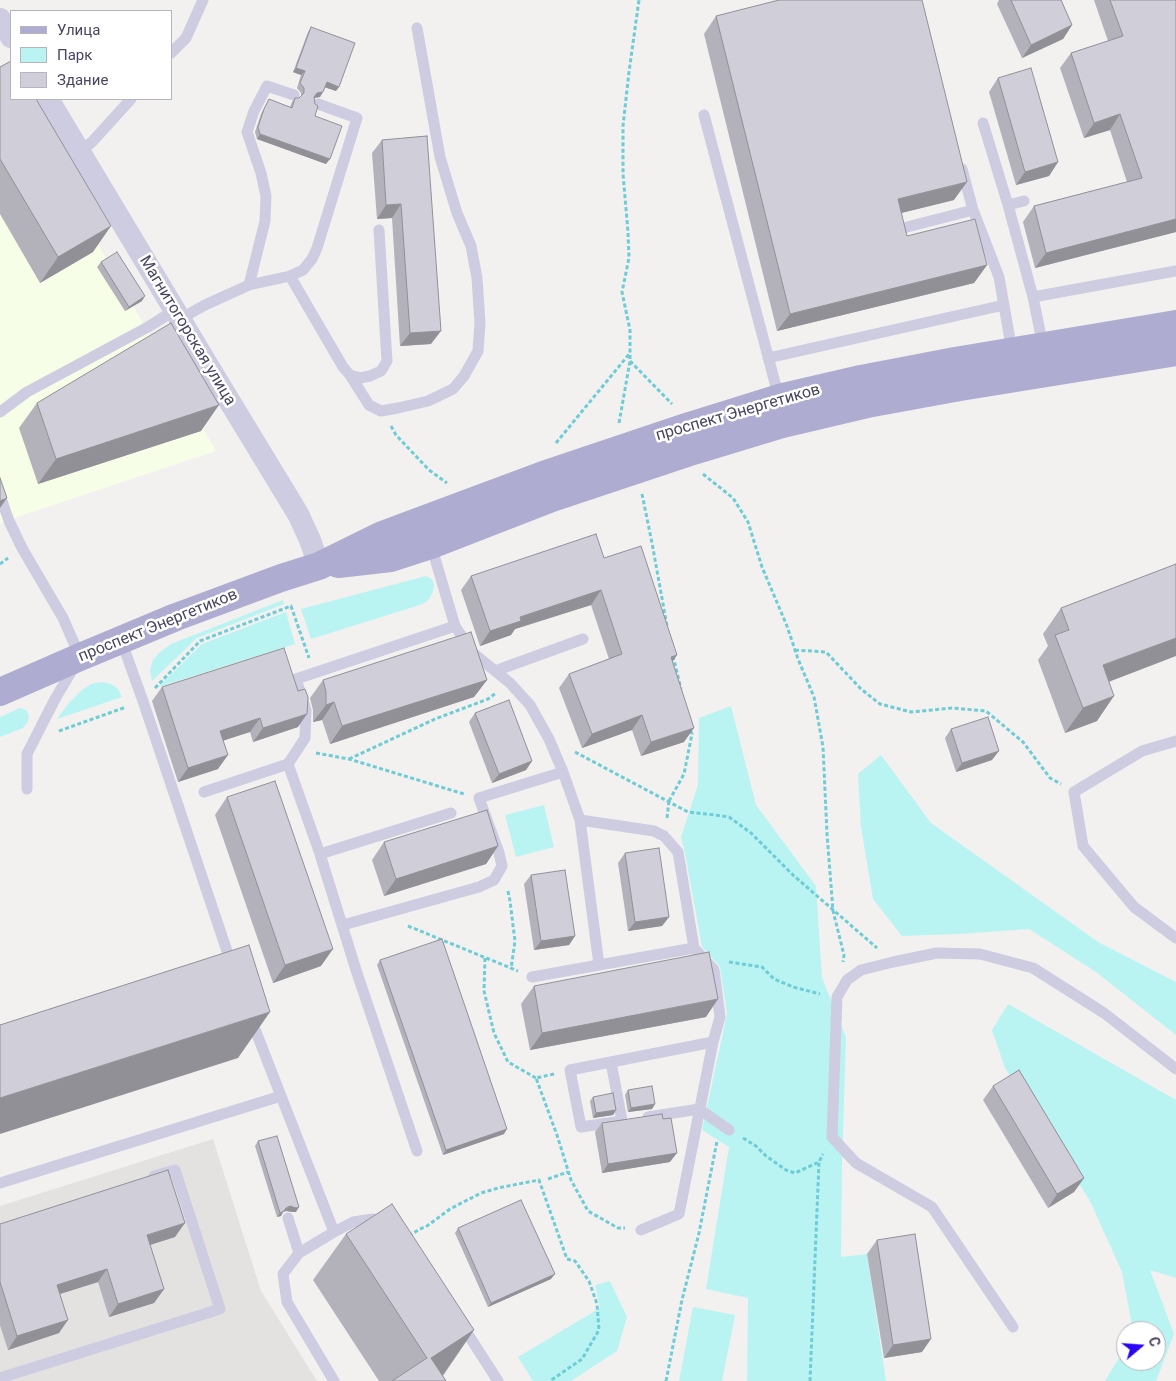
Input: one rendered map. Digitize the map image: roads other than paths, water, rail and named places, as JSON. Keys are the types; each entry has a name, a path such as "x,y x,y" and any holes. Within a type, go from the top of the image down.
{"main road":[{"name":"проспект Энергетиков","path":"0,692 80,656 281,578 319,566 382,535 543,475 683,428 779,398 861,379 955,360 1176,324"},
{"name":"проспект Энергетиков","path":"319,566 391,558 431,545 552,498 693,451 782,424 867,404 960,386 1176,352"}],"street":[{"path":"0,19 10,35"},
{"name":"Магнитогорская улица","path":"49,100 298,514 319,566"}],"lane":[{"path":"172,53 186,38 203,0"},
{"path":"290,276 343,367 369,405 381,411 428,401 453,389 464,376 478,351 480,323 477,278 471,246 457,213 440,157 417,28"},
{"path":"249,285 265,221 266,196 261,173 247,132 254,111 267,86 294,96"},
{"path":"80,151 92,142 130,100"},
{"path":"0,412 27,392 148,327 205,305 249,285 290,276 303,270 312,259 317,248 357,118 318,104"},
{"path":"704,115 779,398"},
{"path":"983,122 1033,297 1043,346"},
{"path":"960,163 973,210 999,278 1012,351"},
{"path":"1008,205 1024,200"},
{"path":"907,227 973,210"},
{"path":"350,375 360,378 370,376 381,371 387,361 378,230"},
{"path":"1033,297 1176,271"},
{"path":"768,358 1004,305"},
{"path":"0,495 9,521 22,548 63,618 80,656 55,699 27,754 28,789"},
{"path":"431,545 455,626 474,653 510,683 530,705 549,739 563,772 580,820 599,965"},
{"path":"204,792 288,764 305,738 306,710 296,679 455,626"},
{"path":"495,671 583,638"},
{"path":"121,640 235,974"},
{"path":"1176,741 1142,751 1074,792 1083,846 1134,907 1176,938"},
{"path":"288,764 320,854 356,970 417,1150"},
{"path":"343,925 479,887 494,880 502,866 479,798 563,772"},
{"path":"320,854 451,813"},
{"path":"580,820 654,831 664,836 678,852 694,948 714,970 720,1017 699,1109 679,1214 641,1230"},
{"path":"532,977 694,948"},
{"path":"1013,1327 932,1207 856,1164 832,1137 837,997 847,980 861,970 937,952 980,954 1033,968 1104,1013 1176,1069"},
{"path":"246,1007 334,1232"},
{"path":"713,1042 570,1070 581,1128 699,1109 725,1126"},
{"path":"610,1062 632,1120"},
{"path":"0,1183 281,1096"},
{"path":"0,1378 220,1309 175,1170 148,1178"},
{"path":"288,1218 299,1253"},
{"path":"334,1381 287,1302 283,1274 299,1253 353,1222 373,1219 392,1224 406,1237"},
{"path":"457,1317 498,1381"}]}
